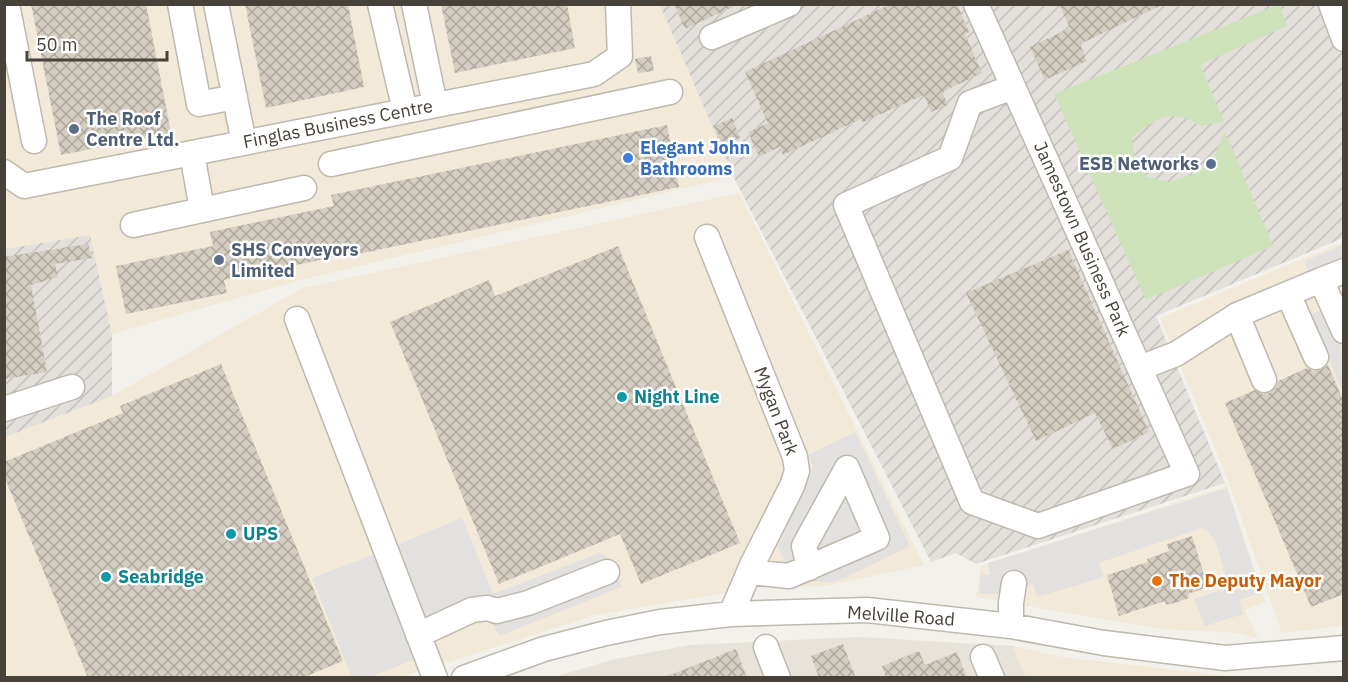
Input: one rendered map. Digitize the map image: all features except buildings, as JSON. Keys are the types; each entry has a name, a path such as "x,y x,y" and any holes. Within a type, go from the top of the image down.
{"street":[{"path":"8,4 12,72 34,141"},
{"path":"180,4 199,104 235,97"},
{"path":"216,4 244,143"},
{"path":"380,4 399,112 400,149"},
{"path":"414,4 435,105"},
{"name":"Finglas Business Centre","path":"7,180 24,186 594,74 620,56 618,4"},
{"path":"712,37 789,4"},
{"name":"Jamestown Business Park","path":"976,4 1187,474 1038,526 972,502 846,206 950,158 970,103 1013,87"},
{"path":"1331,4 1344,39"},
{"path":"594,74 601,106"},
{"path":"331,164 670,92"},
{"path":"192,153 202,210"},
{"path":"133,225 304,188"},
{"name":"Mygan Park","path":"706,237 795,457 797,471 731,614"},
{"path":"1140,368 1176,354 1237,315 1344,271"},
{"path":"1322,280 1344,331"},
{"path":"1288,294 1316,357"},
{"path":"1237,315 1264,380"},
{"path":"297,319 435,678"},
{"path":"4,409 72,387"},
{"path":"749,572 789,576 809,568"},
{"path":"418,635 472,610 487,608 497,611 528,603 607,572"},
{"path":"1011,626 1014,583"},
{"name":"Melville Road","path":"464,678 544,649 606,633 660,622 731,614 867,610 1011,626 1225,668 1344,648"},
{"path":"766,647 778,678"}],"shaded area":[{"path":"5,5 660,5 735,176 301,280 112,334 90,235 5,249"},
{"path":"660,5 1343,5 1343,238 1156,316 1225,483 976,564 956,553 931,562 737,184"},
{"path":"739,193 924,565 826,586 755,588 596,615 401,677 5,678 5,437 112,396 303,288"},
{"path":"90,235 112,334 112,396 5,437 5,249"},
{"path":"1343,242 1343,626 1282,633 1226,475 1160,318"},
{"path":"1343,245 1343,260 1310,274 1304,261"},
{"path":"1324,308 1343,354 1343,393 1310,315"},
{"path":"855,432 910,546 841,580 829,583 814,581 803,558 787,565 778,546 809,479 813,466 808,455"},
{"path":"1227,486 1265,602 1245,610 1258,639 1239,633 1162,629 976,597 981,566"},
{"path":"1227,488 1261,593 1239,600 1243,614 1205,626 1194,599 1226,588 1228,583 1215,541 1207,530 1202,528 1099,563 1104,577 1037,597 1033,584 1000,594 979,593 981,575 990,575 988,563"},
{"path":"462,518 493,594 599,553 606,556 622,587 499,636 493,625 483,618 433,640 399,544"},
{"path":"378,553 416,659 370,677 352,677 312,578"},
{"path":"859,637 1013,646 1026,677 550,678 616,659 690,645"},
{"path":"1013,646 1062,657 1236,677 1026,677"}],"green space":[{"path":"1280,5 1287,26 1200,65 1224,122 1201,126 1181,117 1165,117 1149,125 1132,138 1136,166 1147,177 1169,182 1200,172 1214,157 1225,131 1273,246 1146,300 1054,94"}],"place":[{"name":"The Roof Centre Ltd.","path":"74,129"},
{"name":"Elegant John Bathrooms","path":"628,158"},
{"name":"ESB Networks","path":"1211,164"},
{"name":"SHS Conveyors Limited","path":"219,260"},
{"name":"Night Line","path":"622,397"},
{"name":"UPS","path":"231,534"},
{"name":"Seabridge","path":"106,577"},
{"name":"The Deputy Mayor","path":"1157,581"}]}
